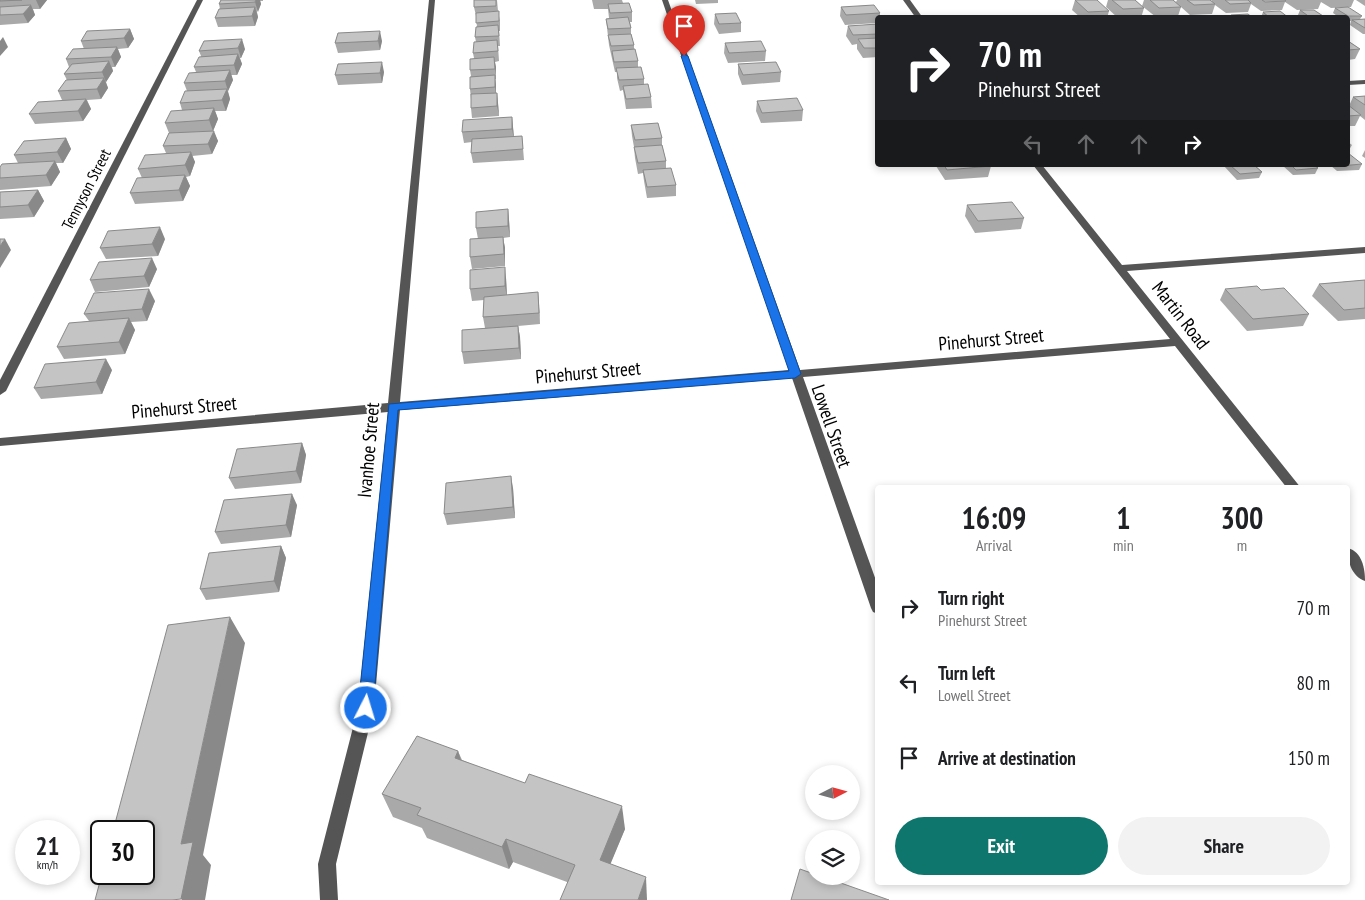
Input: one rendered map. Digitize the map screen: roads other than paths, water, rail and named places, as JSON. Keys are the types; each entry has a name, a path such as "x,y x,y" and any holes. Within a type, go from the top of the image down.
{"street":[{"name":"Tennyson Street","path":"0,391 200,0"},
{"name":"Ivanhoe Street","path":"329,900 327,864 366,708 432,0"},
{"name":"Lowell Street","path":"665,0 875,600"},
{"path":"906,0 918,15"},
{"path":"1350,83 1365,82"},
{"name":"Martin Road","path":"1040,167 1293,485"},
{"path":"1120,268 1365,250"},
{"name":"Pinehurst Street","path":"0,442 393,407 1179,342"},
{"path":"1350,556 1365,575"}]}
